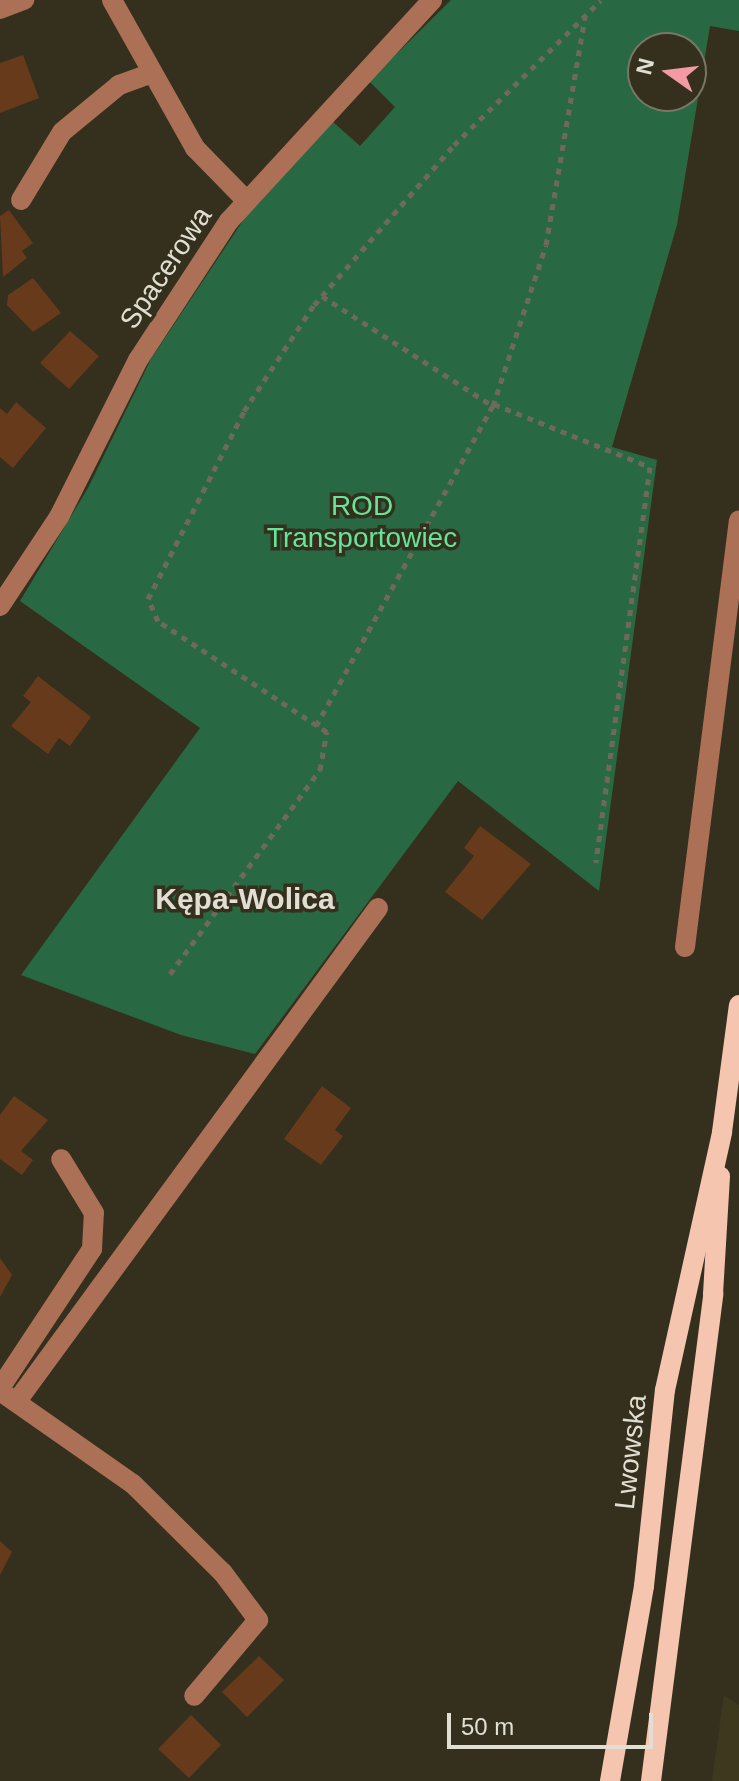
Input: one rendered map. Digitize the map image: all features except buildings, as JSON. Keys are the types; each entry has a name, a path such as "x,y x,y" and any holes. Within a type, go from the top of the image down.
{"main road":[{"name":"Lwowska","path":"651,1781 713,1294 722,1132 739,1005"},
{"name":"Lwowska","path":"610,1781 644,1586 665,1390 722,1132"}],"street":[{"path":"0,9 24,0"},
{"path":"112,0 195,148 246,200"},
{"name":"Spacerowa","path":"0,606 59,517 164,318 246,200 432,0"},
{"path":"21,200 62,132 119,85 152,73"},
{"path":"685,947 739,520"},
{"path":"6,1393 378,908"},
{"path":"6,1393 92,1249 94,1213 61,1159"},
{"path":"6,1393 133,1484 223,1573 258,1620 194,1696"}],"path":[{"path":"170,974 320,770 327,732 158,621 148,599 244,411 322,296 454,145 601,0"},
{"path":"316,726 494,405 546,245 585,17"},
{"path":"322,296 494,405 650,467 596,862"}],"shaded area":[{"path":"724,1695 739,1705 739,1781 712,1781"}],"green space":[{"name":"ROD Transportowiec","path":"451,0 739,0 739,31 710,26 707,44 707,32 627,32 627,112 696,112 677,225 612,447 657,460 599,891 458,781 255,1054 181,1035 21,975 200,728 20,601 88,488 151,359 246,216 332,121 360,146 395,107 369,81"}],"district":[{"name":"Kępa-Wolica","path":"245,899"}]}
